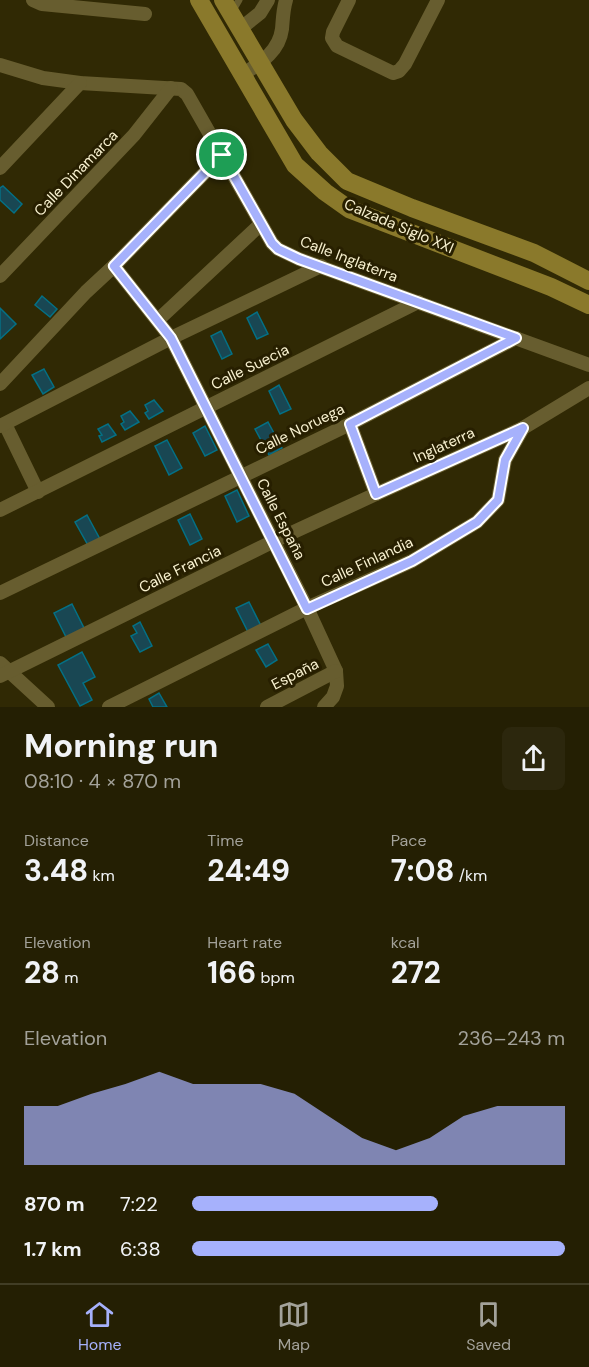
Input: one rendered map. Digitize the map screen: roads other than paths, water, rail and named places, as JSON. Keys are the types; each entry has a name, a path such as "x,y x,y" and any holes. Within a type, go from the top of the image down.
{"main road":[{"name":"Calzada Siglo XXI","path":"199,0 295,165 325,192 349,208 551,287 589,305"},
{"path":"233,11 294,120 319,153 347,181 412,208 534,253 589,281"}],"street":[{"path":"33,0 42,4 145,14"},
{"path":"349,0 332,38 337,46 393,73 399,71 405,64 438,0"},
{"path":"233,11 260,13 267,2 284,6 276,49 242,75"},
{"path":"0,65 43,78 80,83 171,88"},
{"path":"0,168 80,83"},
{"name":"Calle Inglaterra","path":"171,88 181,89 187,94 272,243 278,249 589,365"},
{"name":"Calle Dinamarca","path":"0,276 134,135 171,88"},
{"path":"0,384 86,292 222,155"},
{"path":"158,320 261,224"},
{"name":"Calle España","path":"114,266 171,338 274,541 336,671"},
{"path":"38,492 2,425 171,338 321,266"},
{"name":"Calle Suecia","path":"0,510 418,302"},
{"name":"Calle Noruega","path":"0,593 350,424 516,338"},
{"name":"Inglaterra","path":"376,494 523,428 589,388"},
{"path":"350,424 376,494"},
{"name":"Calle Finlandia","path":"109,707 307,609 412,561 477,522 498,500 505,460 523,428"},
{"name":"Calle Francia","path":"3,670 376,494"},
{"path":"3,670 48,707"},
{"name":"España","path":"267,707 336,671 333,697 324,707"}]}
